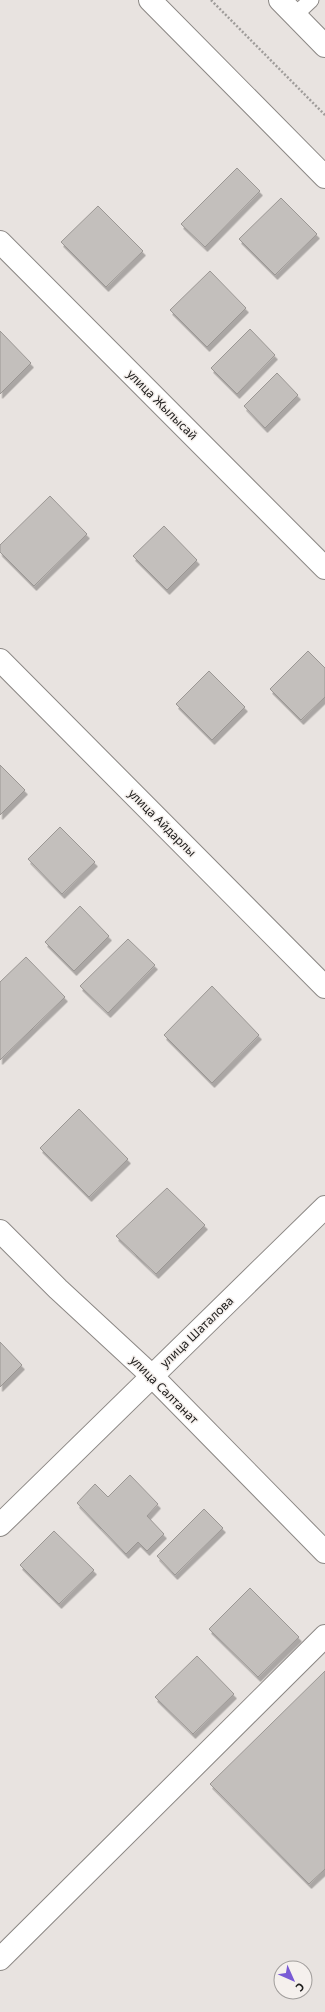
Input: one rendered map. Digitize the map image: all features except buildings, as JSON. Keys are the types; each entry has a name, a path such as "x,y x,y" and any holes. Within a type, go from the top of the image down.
{"street":[{"path":"150,0 325,177"},
{"path":"287,8 325,46"},
{"name":"улица Жылысай","path":"0,242 325,568"},
{"name":"улица Айдарлы","path":"0,660 325,986"},
{"name":"улица Шаталова","path":"0,1524 325,1207"},
{"name":"улица Салтанат","path":"0,1231 58,1289 152,1376 325,1552"},
{"path":"0,1959 325,1636"}],"lane":[{"path":"287,8 310,0"}],"path":[{"path":"212,0 325,114"}]}
